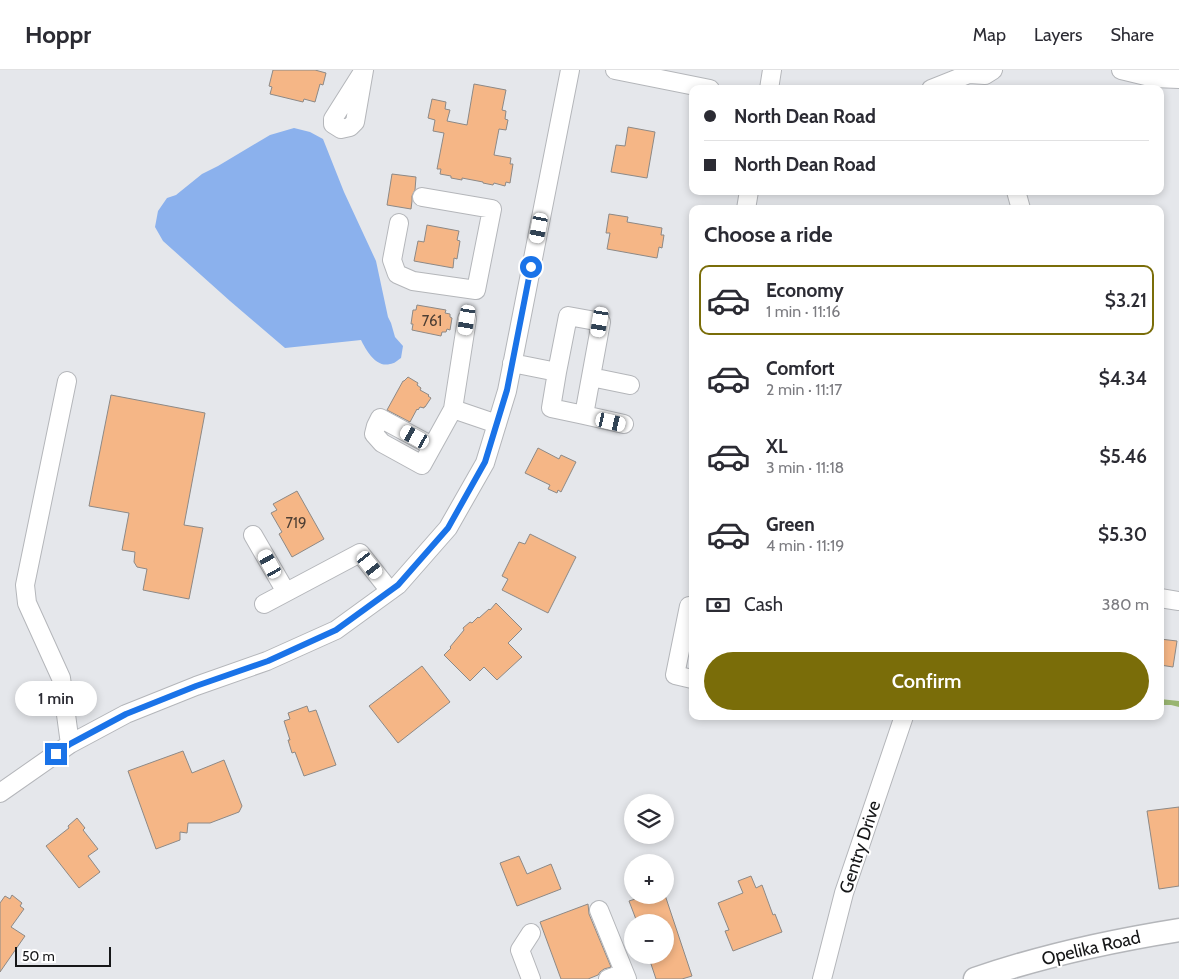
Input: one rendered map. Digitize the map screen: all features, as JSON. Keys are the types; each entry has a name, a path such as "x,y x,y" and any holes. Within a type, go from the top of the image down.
{"main road":[{"name":"Opelika Road","path":"975,979 1060,953 1179,930"}],"street":[{"path":"0,793 70,744 126,714 196,686 268,661 336,630 398,585 448,528 485,462 507,390 570,70"},
{"path":"615,70 690,85"},
{"path":"770,85 772,70"},
{"path":"943,85 971,76 985,75 994,70"},
{"path":"1121,70 1154,78 1179,79"},
{"path":"399,222 392,260 397,274 413,280 476,290 492,209 422,197"},
{"path":"584,416 600,322 568,316 551,408 584,416 624,424"},
{"path":"376,426 374,434 382,443 422,465 453,409 467,320"},
{"path":"512,363 557,372"},
{"path":"591,377 630,386"},
{"path":"67,381 26,585 27,602 61,678 70,744"},
{"path":"453,409 497,424"},
{"path":"254,535 286,592"},
{"path":"264,604 360,552 390,591"},
{"path":"1164,599 1179,601"},
{"path":"689,606 675,675 689,678"},
{"name":"Gentry Drive","path":"822,979 844,893 903,720"},
{"path":"599,910 620,977"},
{"path":"531,933 520,950 531,979"}],"green space":[{"path":"1164,699 1179,701 1179,707 1164,705"}],"water":[{"path":"294,128 310,132 323,139 344,192 376,261 388,317 395,337 403,346 401,358 393,363 385,365 376,361 361,340 285,348 163,241 155,227 158,211 167,198 176,195 202,174 270,135"}],"building":[{"path":"273,70 315,70 326,73 323,85 320,84 315,102 304,99 303,102 270,94 272,87 269,86"},
{"path":"474,84 506,90 502,110 506,111 505,119 508,120 506,130 499,129 494,155 511,158 510,164 513,164 510,183 506,182 505,186 462,178 462,180 451,178 451,176 440,174 441,169 437,169 444,133 433,131 435,120 428,118 432,99 446,102 445,109 450,110 447,121 467,125"},
{"path":"628,127 655,132 647,178 611,172 616,145 625,146"},
{"path":"392,174 416,177 411,209 387,205"},
{"path":"609,214 628,217 627,222 662,228 661,235 664,235 662,248 659,247 657,258 607,249 610,233 606,233"},
{"path":"427,225 459,231 457,240 460,241 457,259 454,258 453,268 414,261 418,241 424,242"},
{"path":"417,305 446,310 445,313 450,314 452,318 450,330 447,329 446,332 442,332 441,336 412,330 413,310 416,310"},
{"path":"408,377 418,383 417,385 421,388 420,390 431,398 424,408 420,407 417,409 410,422 387,410 403,381"},
{"path":"111,395 205,413 184,525 203,528 189,599 143,590 147,569 137,567 134,562 135,552 122,550 129,513 89,506"},
{"path":"538,448 559,459 561,455 576,462 561,492 558,490 557,493 548,489 550,485 525,473"},
{"path":"297,491 324,539 292,557 279,534 282,532 271,513 277,510 273,504"},
{"path":"530,534 576,557 548,613 502,590 508,579 502,576 519,542 525,544"},
{"path":"496,603 522,629 508,643 522,657 497,680 484,667 470,681 444,655 464,630 463,628 490,610"},
{"path":"1164,639 1177,641 1173,667 1164,666"},
{"path":"422,666 450,702 398,743 369,706"},
{"path":"307,706 309,712 316,710 336,765 304,776 295,752 292,753 284,721 290,719 288,713"},
{"path":"183,751 192,773 224,760 242,806 239,812 210,823 188,823 187,833 180,832 180,840 156,849 128,771"},
{"path":"1179,807 1179,886 1159,889 1147,811"},
{"path":"77,818 85,828 83,830 98,849 88,856 100,872 79,888 46,846 69,828 68,826"},
{"path":"519,856 527,874 551,864 561,889 517,906 500,863"},
{"path":"751,876 756,888 762,885 773,915 775,914 782,932 733,951 725,931 729,930 718,903 743,893 738,881"},
{"path":"12,895 22,903 20,906 24,909 11,927 25,936 0,972 0,903 5,896 10,899"},
{"path":"588,904 589,914 611,967 588,979 561,979 540,922"},
{"path":"630,904 668,904 671,914 634,914"},
{"path":"674,922 692,976 682,979 656,979 651,964 674,964"}],"route":[{"path":"56,754 70,744 126,714 196,686 268,661 336,630 398,585 448,528 485,462 507,390 531,267"}]}
